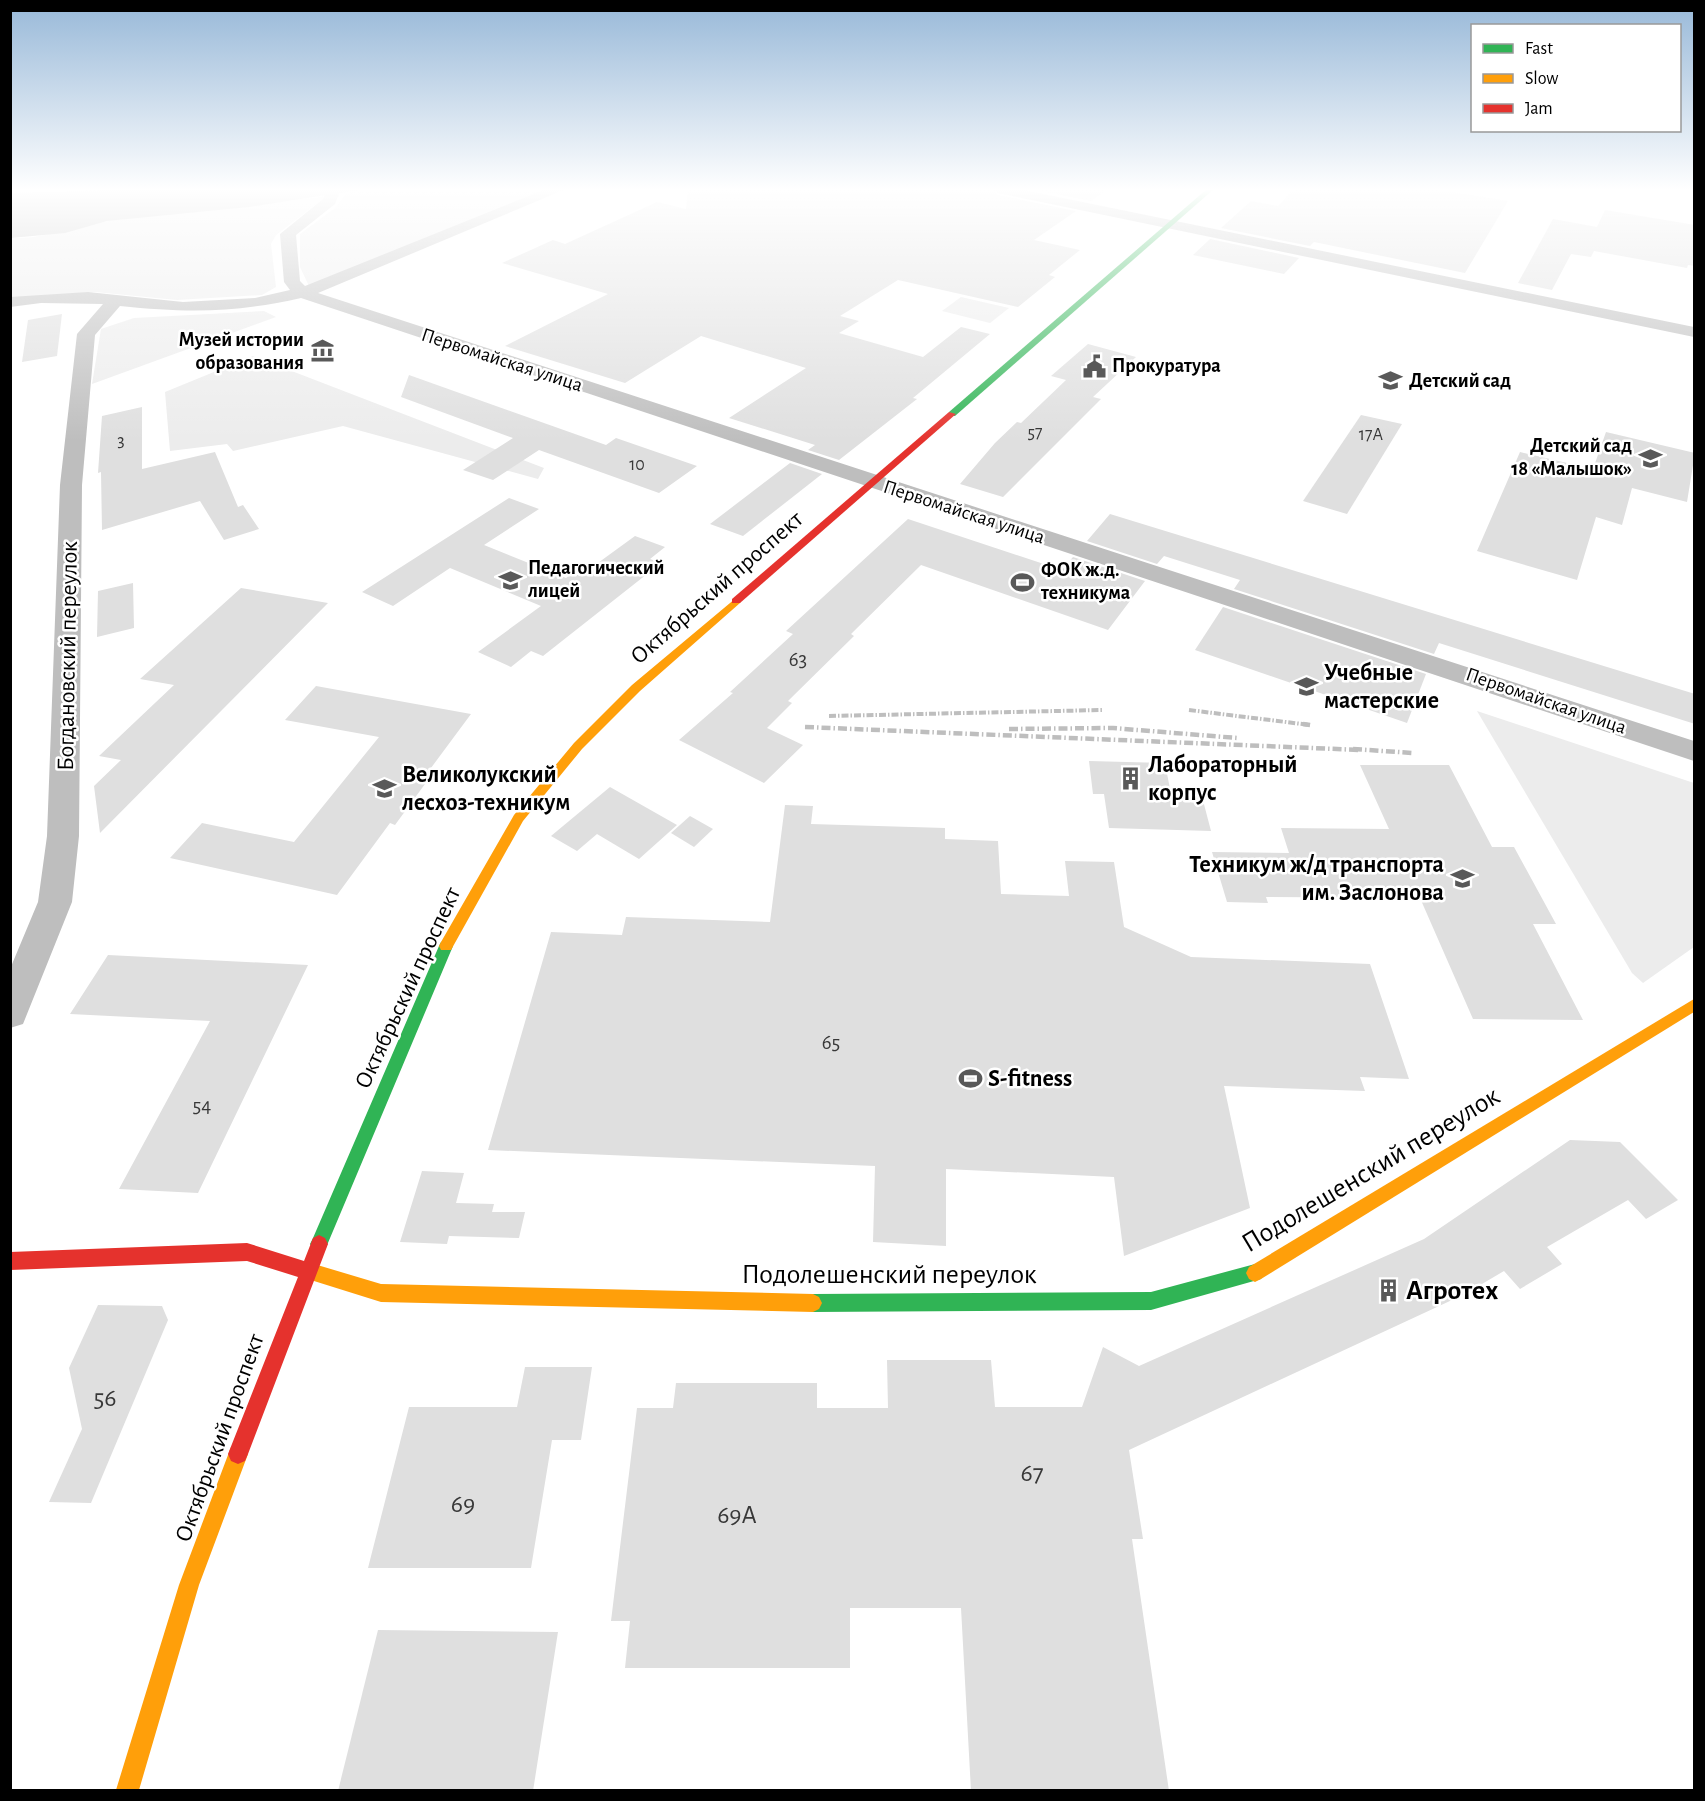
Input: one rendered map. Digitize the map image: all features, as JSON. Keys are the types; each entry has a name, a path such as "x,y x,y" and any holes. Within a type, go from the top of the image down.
{"main road":[{"name":"Октябрьский проспект","path":"127,1791 189,1585 307,1272 446,947 518,818 578,746 636,688 1115,273"},
{"name":"Подолешенский переулок","path":"10,1261 247,1252 381,1293 866,1304 1151,1301 1254,1273 1695,1005"}],"street":[{"path":"291,273 292,282 302,293"},
{"path":"10,302 41,298 88,297 183,307 255,303 302,293 351,273"},
{"path":"1406,273 1695,332"},
{"name":"Первомайская улица","path":"302,293 1695,751"},
{"name":"Богдановский переулок","path":"10,1013 55,902 63,825 71,486 86,334 115,301"}],"shaded area":[{"path":"11,273 274,273 276,287 262,295 177,300 95,292 11,298"},
{"path":"303,273 341,273 309,286"},
{"path":"961,297 1009,308 990,323 942,311"},
{"path":"264,311 276,317 92,384 101,329 134,318"},
{"path":"253,356 544,468 538,479 343,426 233,451 227,444 170,451 165,392"},
{"path":"1477,711 1694,783 1694,947 1643,983 1632,973"}],"building":[{"path":"536,273 1051,273 1049,275 1055,277 1018,307 898,280 840,316 859,321 839,333 923,357 961,327 990,334 913,398 917,399 839,460 808,450 815,445 729,418 806,368 701,336 625,383 505,346 608,294"},
{"path":"1523,273 1561,273 1552,290 1518,283"},
{"path":"62,314 57,356 22,362 28,320"},
{"path":"1088,344 1136,357 1093,397 1101,399 1003,497 960,484 995,443 1017,422 1021,423 1066,380 1051,376"},
{"path":"409,375 606,445 616,438 697,466 659,493 539,450 493,480 463,470 513,438 401,397"},
{"path":"142,407 142,469 215,452 238,507 243,505 259,529 224,540 200,501 102,530 101,472 98,473 102,416"},
{"path":"1361,415 1402,424 1347,514 1303,501"},
{"path":"1606,432 1695,453 1687,502 1632,488 1622,525 1596,517 1577,580 1477,551 1520,452 1593,469"},
{"path":"790,463 822,474 743,536 710,524"},
{"path":"509,498 539,509 484,545 566,578 573,573 580,576 635,536 665,547 650,559 661,563 543,656 531,651 511,667 478,652 541,606 450,568 393,606 362,592"},
{"path":"1110,514 1695,694 1695,724 1439,643 1434,654 1234,589 1240,580 1164,556 1157,564 1087,541"},
{"path":"908,519 1062,570 1073,557 1145,581 1108,630 921,565 851,634 854,636 788,701 792,703 767,728 803,745 764,783 679,740 733,693 730,692 793,634 786,631"},
{"path":"133,583 134,628 97,637 98,591"},
{"path":"241,588 328,603 100,833 94,786 121,760 99,756 174,685 140,679"},
{"path":"1223,607 1426,674 1407,723 1195,650"},
{"path":"316,686 471,714 428,772 433,773 395,825 390,823 337,895 170,858 202,823 294,842 379,737 285,720"},
{"path":"1089,761 1165,763 1170,789 1200,789 1211,831 1109,828 1104,794 1093,794"},
{"path":"1360,765 1449,765 1492,847 1514,847 1556,924 1533,924 1583,1020 1473,1019 1420,898 1266,897 1268,903 1227,902 1212,852 1289,853 1281,828 1389,829"},
{"path":"610,787 677,825 639,859 597,834 577,851 551,836"},
{"path":"785,805 813,806 811,824 945,828 945,839 998,841 1001,894 1069,896 1065,861 1114,862 1124,927 1191,957 1370,964 1409,1079 1360,1077 1365,1091 1224,1086 1250,1208 1124,1256 1114,1177 946,1169 946,1246 873,1242 875,1166 488,1150 551,932 622,935 626,917 770,922"},
{"path":"690,816 713,829 694,847 671,833"},
{"path":"108,955 308,965 198,1193 119,1189 210,1021 70,1014"},
{"path":"1570,1140 1620,1142 1678,1200 1646,1219 1628,1200 1547,1247 1562,1264 1520,1289 1504,1271 1465,1294 1129,1450 1143,1539 1132,1539 1169,1791 971,1791 961,1608 850,1608 850,1668 625,1668 630,1621 611,1621 637,1408 673,1408 676,1383 817,1383 817,1408 888,1408 887,1360 991,1360 995,1407 1082,1407 1103,1347 1139,1366 1424,1239"},
{"path":"422,1171 464,1173 456,1203 494,1204 492,1212 525,1212 519,1238 449,1236 447,1244 400,1242"},
{"path":"98,1305 162,1306 168,1320 91,1503 49,1502 82,1429 69,1368"},
{"path":"525,1367 592,1367 581,1440 552,1440 531,1568 368,1568 409,1407 517,1407"},
{"path":"378,1630 558,1632 533,1791 338,1791"}],"railway":[{"path":"829,716 1102,710"},
{"path":"1189,710 1310,725 1303,724"},
{"path":"805,727 1361,750"},
{"path":"1009,729 1113,728 1237,738"},
{"path":"1353,749 1413,753"}],"traffic: fast":[{"path":"952,414 1114,273"},
{"path":"319,1244 446,946"},
{"path":"813,1303 1151,1301 1255,1273"}],"traffic: slow":[{"path":"446,946 518,818 578,746 636,688 736,601"},
{"path":"1255,1273 1694,1005"},
{"path":"304,1270 381,1293 813,1303"},
{"path":"127,1790 189,1585 238,1454"}],"traffic: jam":[{"path":"736,601 952,414"},
{"path":"238,1454 319,1244"},
{"path":"10,1261 247,1252 304,1270"}],"place":[{"name":"Музей истории образования","path":"322,351"},
{"name":"Прокуратура","path":"1094,366"},
{"name":"Детский сад","path":"1391,381"},
{"name":"Детский сад 18 «Малышок»","path":"1650,458"},
{"name":"Педагогический лицей","path":"510,580"},
{"name":"ФОК ж.д. техникума","path":"1023,582"},
{"name":"Учебные мастерские","path":"1306,687"},
{"name":"Лабораторный корпус","path":"1130,779"},
{"name":"Великолукский лесхоз-техникум","path":"384,789"},
{"name":"Техникум ж/д транспорта им. Заслонова","path":"1462,879"},
{"name":"S-fitness","path":"970,1079"},
{"name":"Агротех","path":"1388,1291"}]}
